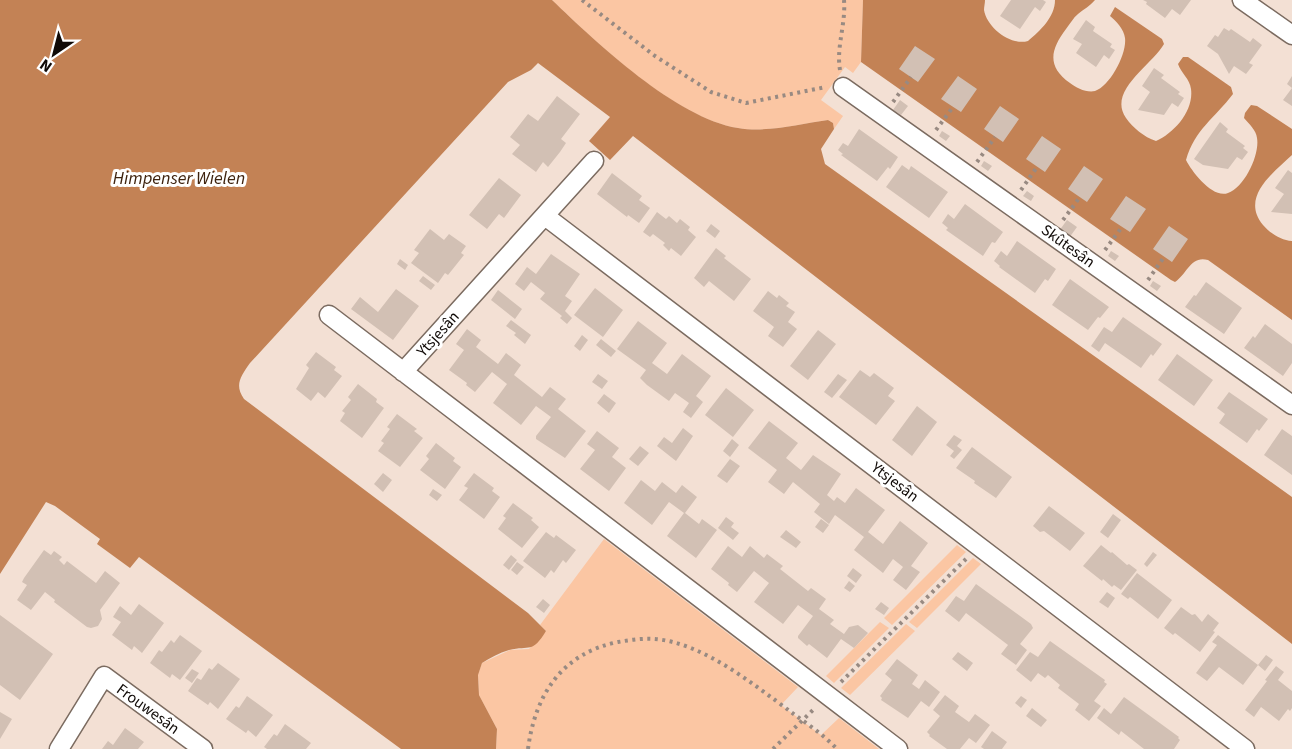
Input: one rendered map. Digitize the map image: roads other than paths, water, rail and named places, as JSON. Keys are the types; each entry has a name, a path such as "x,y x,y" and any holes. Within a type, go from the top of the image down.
{"street":[{"path":"1242,0 1292,35"},
{"name":"Skûtesân","path":"843,87 1292,405"},
{"name":"Ytsjesân","path":"403,372 594,161"},
{"name":"Ytsjesân","path":"545,216 1245,749"},
{"name":"Ytsjesân","path":"329,315 898,749"},
{"name":"Frouwesân","path":"59,749 104,676 203,749"}],"water":[{"name":"Himpenser Wielen","path":"0,0 552,0 591,37 639,76 689,110 714,121 738,128 760,129 828,120 833,123 834,129 821,149 825,164 1292,497 1292,644 633,136 610,160 589,141 610,117 538,63 531,70 508,82 250,363 239,385 244,399 528,613 546,631 534,646 505,651 482,663 478,675 479,695 497,729 496,749 401,749 139,557 130,568 97,544 100,539 46,502 0,574"},
{"path":"863,0 985,0 986,17 995,29 1007,38 1021,42 1028,41 1046,23 1055,0 1095,0 1072,21 1057,43 1053,57 1054,64 1062,77 1085,91 1095,91 1106,83 1116,69 1123,52 1124,35 1110,16 1115,7 1162,39 1164,44 1133,79 1122,98 1122,108 1126,118 1143,135 1156,141 1176,127 1186,113 1191,89 1178,64 1183,57 1188,57 1231,87 1233,94 1200,132 1186,160 1204,183 1222,194 1234,190 1240,184 1254,161 1256,135 1244,118 1251,105 1257,106 1292,129 1292,155 1262,186 1255,205 1257,215 1266,228 1280,238 1292,241 1292,320 1208,260 1197,260 1179,279 1175,282 1171,280 861,62"}]}
